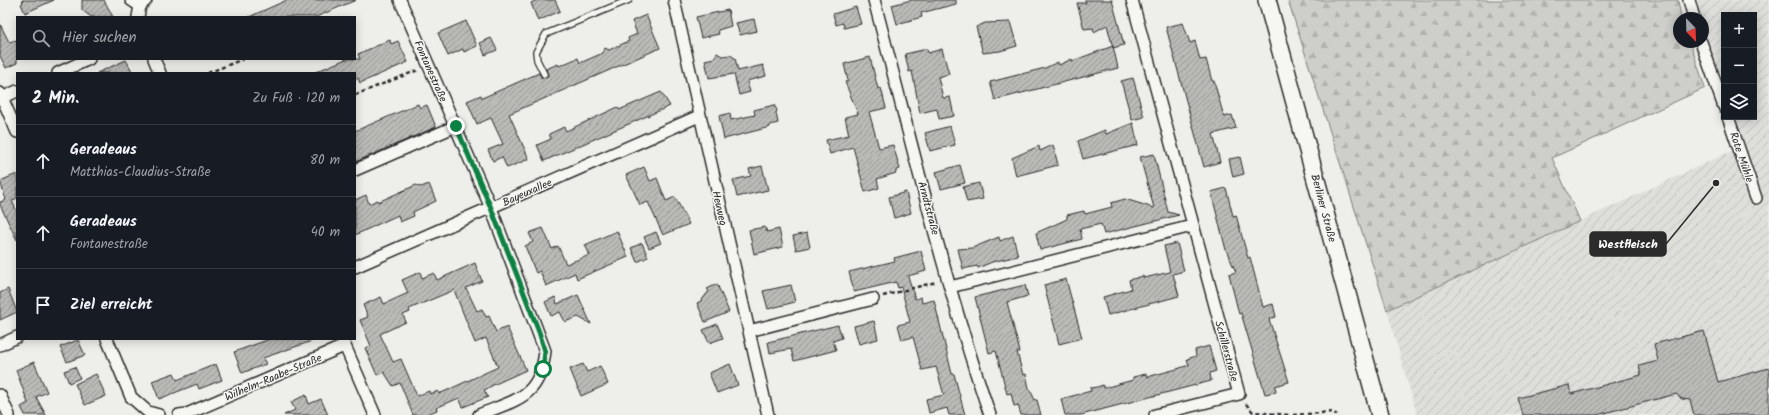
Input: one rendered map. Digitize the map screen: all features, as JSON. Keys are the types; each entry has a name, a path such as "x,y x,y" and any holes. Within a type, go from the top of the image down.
{"main road":[{"name":"Berliner Straße","path":"1267,0 1380,415"}],"street":[{"name":"Fontanestraße","path":"400,0 491,208 545,351 543,369 536,385 521,397 479,415"},
{"name":"Heuweg","path":"674,0 699,116 768,415"},
{"name":"Arndtstraße","path":"874,0 949,283 975,373 990,415"},
{"name":"Schillerstraße","path":"1132,0 1192,226 1239,394 1155,415"},
{"path":"1689,0 1692,12"},
{"path":"1703,48 1721,99"},
{"path":"60,72 87,60"},
{"path":"154,60 160,72"},
{"path":"16,91 1,97 16,130"},
{"name":"Bayeuxallee","path":"356,267 699,116"},
{"name":"Rote Mühle","path":"1729,120 1756,198"},
{"path":"356,170 456,126"},
{"path":"949,283 1192,226"},
{"path":"749,331 873,298"},
{"path":"0,345 16,337"},
{"path":"107,340 131,397 148,412 159,415"},
{"path":"343,343 375,415"},
{"name":"Wilhelm-Raabe-Straße","path":"179,415 186,414 343,343"},
{"path":"0,395 9,415"}],"lane":[{"path":"544,74 537,60 536,52 546,34 629,0"}],"path":[{"path":"210,72 240,60"},
{"path":"356,95 429,65"},
{"path":"873,298 949,283"},
{"path":"1239,394 1253,412 1289,415"},
{"path":"1293,415 1333,412 1337,415"}],"shaded area":[{"path":"1698,0 1769,0 1769,415 1417,415 1387,310 1745,145 1736,120 1757,120 1757,12 1721,12 1721,78 1709,45 1709,12 1700,12"}],"green space":[{"path":"1288,0 1678,0 1680,12 1673,12 1673,48 1692,48 1705,88 1552,158 1580,221 1387,310"}],"building":[{"path":"22,0 54,0 25,13 21,4 23,3"},
{"path":"82,0 104,0 112,16 90,16 82,10"},
{"path":"287,0 356,0 318,16 251,16"},
{"path":"537,0 555,0 560,11 538,21 531,3"},
{"path":"911,0 956,0 956,4 921,13 922,17 897,24 892,5"},
{"path":"1085,0 1112,0 1124,45 1113,48 1107,25 1094,32 1093,28 1084,29 1077,3 1086,3"},
{"path":"856,7 861,24 844,28 843,23 836,25 833,14"},
{"path":"728,10 731,26 718,30 719,34 701,38 696,17"},
{"path":"646,15 660,48 509,114 529,159 507,168 502,157 493,161 488,150 503,144 491,118 477,124 467,101 481,95 482,98 539,73 541,77 546,78 548,75 546,69 558,64 559,66 578,58 580,63 603,53 605,48 609,50 629,41 628,38 637,34 632,21"},
{"path":"754,19 757,31 740,35 736,23"},
{"path":"466,21 477,46 464,52 463,49 448,56 438,33"},
{"path":"1010,22 1017,46 1000,51 983,53 976,27 985,23"},
{"path":"1183,23 1190,43 1195,41 1200,60 1206,59 1224,117 1232,115 1236,128 1213,134 1220,162 1204,167 1166,27"},
{"path":"0,24 9,42 16,40 17,63 6,68 0,56"},
{"path":"491,38 497,50 485,55 480,43"},
{"path":"390,40 391,44 398,41 408,62 360,83 358,78 356,79 356,72 315,72 344,60 360,59 358,54"},
{"path":"1113,46 1118,68 995,100 990,82 1045,68 1058,62 1059,65 1072,59 1072,61"},
{"path":"927,49 928,53 942,49 949,74 938,77 943,98 950,97 954,116 939,119 937,109 920,113 912,71 909,72 905,54"},
{"path":"717,53 722,56 730,55 735,58 738,71 763,65 766,76 747,81 750,92 739,95 734,74 709,78 705,60 714,58"},
{"path":"870,57 878,89 881,88 886,108 869,112 879,148 893,145 900,169 896,170 896,173 877,179 879,188 865,192 853,147 830,154 826,140 849,135 845,117 858,114 845,82 848,81 844,64"},
{"path":"126,60 132,72 99,72"},
{"path":"1133,78 1144,117 1132,120 1121,81"},
{"path":"661,92 670,106 544,161 537,145 551,139 549,134 564,127 566,131 618,107 619,110"},
{"path":"418,104 420,108 427,105 436,127 356,162 356,131"},
{"path":"774,105 777,110 776,113 778,123 770,125 770,127 724,139 719,116 730,113 731,120 755,115 754,110"},
{"path":"1133,123 1138,145 1083,159 1078,141 1105,130 1106,134"},
{"path":"950,126 955,145 930,151 925,133"},
{"path":"1053,145 1058,165 1016,176 1012,158 1039,146 1040,151"},
{"path":"1154,154 1168,212 1179,215 1104,234 1101,224 1080,229 1082,239 1040,250 1036,233 1067,219 1067,215 1084,211 1085,214 1112,207 1111,203 1125,199 1154,208 1140,157"},
{"path":"1240,157 1244,174 1233,177 1229,159"},
{"path":"960,165 965,183 941,189 936,172"},
{"path":"762,166 768,190 737,197 733,180 751,176 749,169"},
{"path":"644,167 650,181 657,178 666,201 675,197 689,224 663,235 648,202 640,205 626,175"},
{"path":"16,174 16,199 12,201 16,210 16,238 0,205 0,202 6,200 0,181"},
{"path":"979,183 983,199 967,202 963,187"},
{"path":"429,184 436,201 413,212 414,216 400,222 398,215 356,235 356,200 366,195 369,204 377,200 378,202 416,185 421,187"},
{"path":"1226,188 1233,216 1236,215 1248,258 1250,257 1263,307 1273,304 1276,317 1269,319 1289,382 1275,386 1276,392 1265,394 1241,313 1239,314 1229,274 1236,272 1226,250 1211,192"},
{"path":"906,192 911,213 894,218 889,197"},
{"path":"765,227 767,232 779,229 783,247 754,254 749,230"},
{"path":"543,228 552,249 558,246 566,264 590,255 585,245 617,231 628,257 577,279 575,273 546,286 540,271 536,273 525,246 533,242 529,233"},
{"path":"656,232 661,243 649,248 644,237"},
{"path":"807,233 810,247 796,250 793,236"},
{"path":"1013,236 1018,256 992,262 978,268 977,266 963,269 958,249 972,248 999,237 1000,241"},
{"path":"642,243 648,257 637,262 631,248"},
{"path":"1177,243 1184,271 1173,274 1179,296 1108,315 1103,297 1131,289 1129,280 1143,276 1144,278 1170,272 1164,246"},
{"path":"921,251 926,271 908,276 915,299 921,297 922,303 934,300 952,374 954,374 965,415 949,415 947,408 929,413 926,399 944,395 936,367 922,370 913,337 902,340 898,325 910,322 901,287 898,288 896,282 854,292 849,272 895,261 894,258"},
{"path":"475,263 482,281 466,288 477,311 482,309 486,317 489,316 496,332 507,327 526,370 484,390 488,397 463,407 459,398 436,408 437,410 425,415 413,415 400,383 393,386 384,372 377,375 365,348 371,346 360,320 368,317 363,305 381,297 384,304 408,293 402,280 420,272 422,278 434,273 437,280","holes":["454,290 475,343 486,338 498,367 439,394 438,391 430,394 429,391 417,396 401,359 393,362 380,334 406,322 403,315 410,312 409,309"]},
{"path":"1066,279 1082,338 1059,344 1044,285"},
{"path":"717,284 729,312 705,322 697,303 701,301 709,291 707,289"},
{"path":"791,285 795,302 768,309 763,291"},
{"path":"1025,285 1028,296 1007,302 1020,352 1017,352 1023,375 1026,374 1029,388 1035,400 1037,400 1041,415 1021,415 1018,405 1014,406 1011,393 1007,394 996,351 989,353 975,297"},
{"path":"8,289 16,312 0,320 0,293"},
{"path":"578,295 591,324 578,317 565,322 560,312 551,316 545,302 555,297 557,304"},
{"path":"874,321 878,339 859,344 854,326"},
{"path":"717,324 723,338 709,343 703,330"},
{"path":"838,325 842,338 833,341 836,350 794,361 791,349 770,353 768,342"},
{"path":"1704,331 1718,382 1769,368 1769,415 1694,415 1690,400 1682,399 1676,394 1597,415 1523,415 1518,398 1569,385 1571,394 1641,375 1639,366 1658,361 1654,344"},
{"path":"78,340 85,355 67,362 60,347"},
{"path":"267,340 312,340 263,358 266,364 242,373 234,352"},
{"path":"1209,346 1216,371 1210,373 1211,381 1081,415 1065,415 1061,399 1091,391 1090,388 1103,385 1104,388 1133,380 1133,377 1146,374 1147,377 1189,365 1187,359 1196,356 1195,350"},
{"path":"34,362 47,392 36,397 46,415 25,415 21,407 28,403 16,370"},
{"path":"216,364 222,380 199,389 197,384 159,399 152,381 174,373 177,380"},
{"path":"583,364 587,372 600,366 608,384 581,396 570,369"},
{"path":"730,364 738,385 717,393 709,373"},
{"path":"75,367 80,378 69,383 64,371"},
{"path":"96,374 106,396 85,405 75,384"},
{"path":"306,395 309,404 321,399 328,415 284,415 295,410 291,402"}],"place":[{"name":"Westfleisch","path":"1716,183"}],"route":[{"path":"456,126 491,208 539,332 545,351 543,369"}]}
